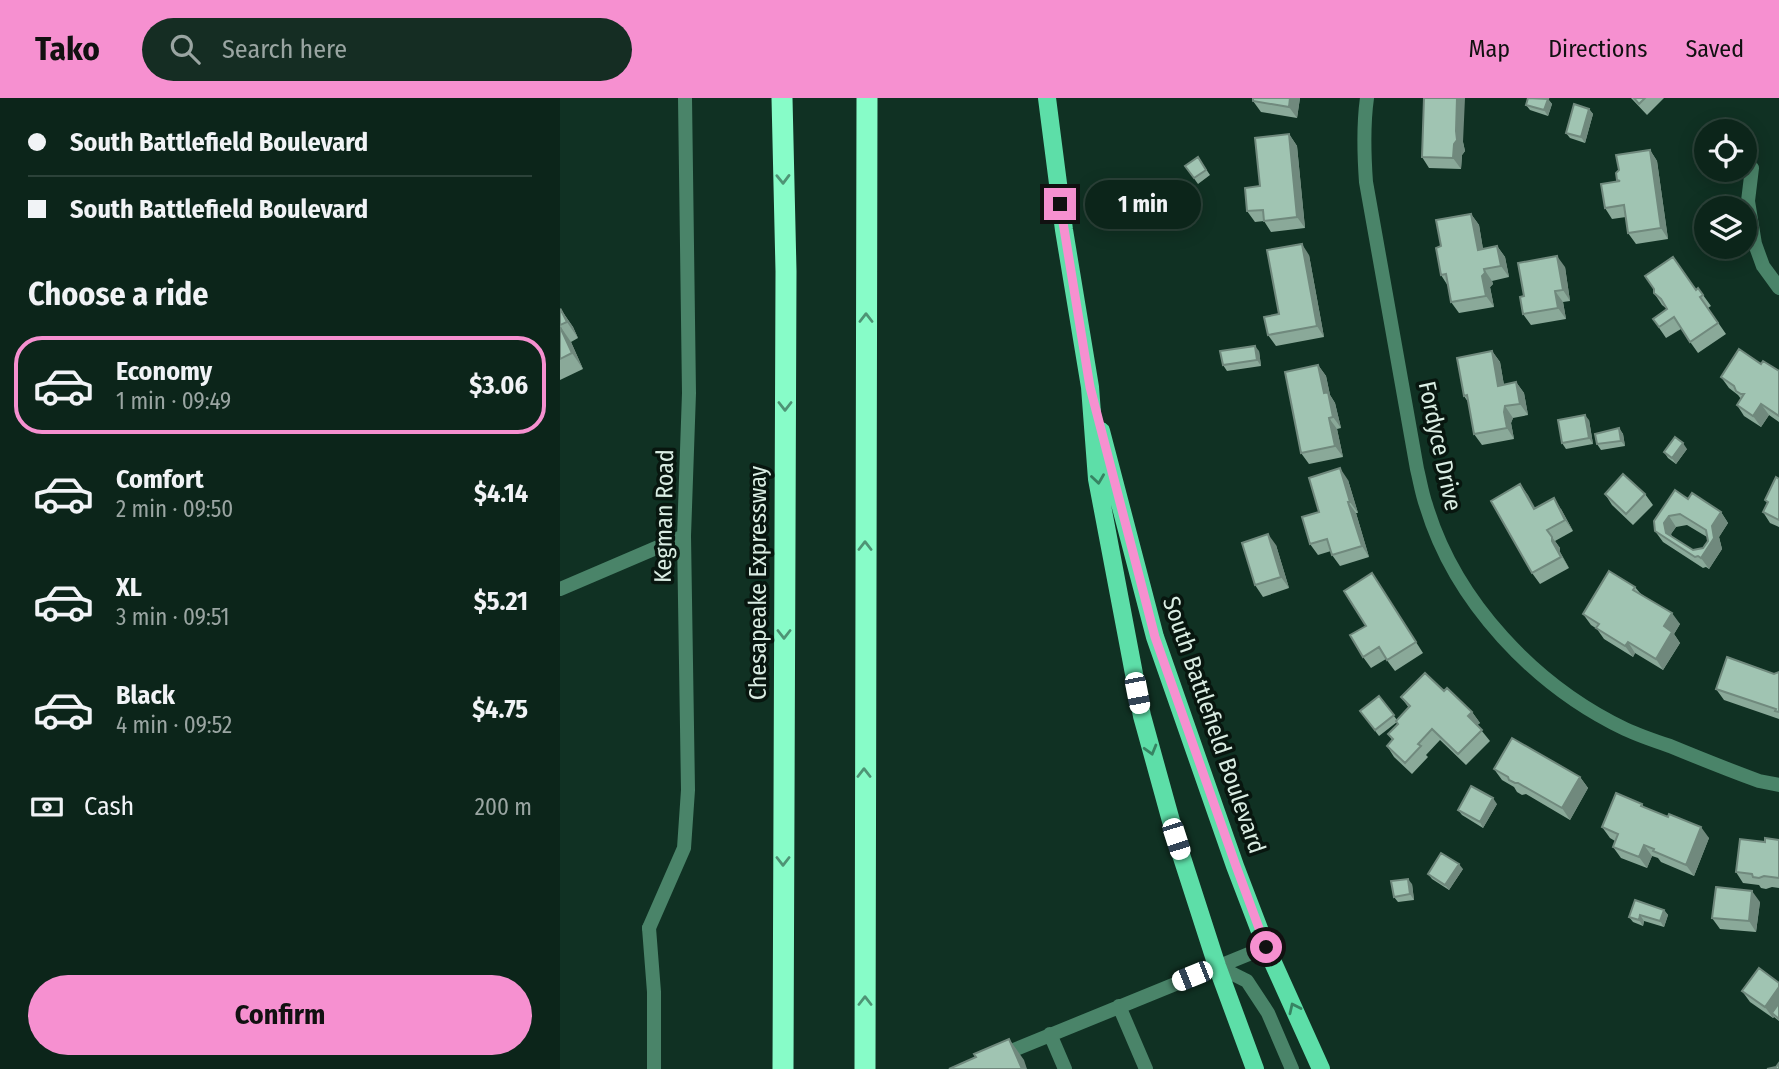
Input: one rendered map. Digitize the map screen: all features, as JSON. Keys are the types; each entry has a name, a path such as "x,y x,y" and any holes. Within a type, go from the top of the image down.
{"highway":[{"name":"Chesapeake Expressway","path":"782,98 786,271 783,1069"},
{"path":"865,1069 867,98"}],"main road":[{"name":"South Battlefield Boulevard","path":"1047,98 1064,230 1090,387 1097,479 1142,716 1176,839 1217,966 1255,1069"},
{"name":"South Battlefield Boulevard","path":"1090,387 1155,637 1266,947 1321,1069"}],"street":[{"name":"Kegman Road","path":"654,1069 654,992 649,928 684,848 688,790 684,536 689,393 685,98"},
{"name":"Fordyce Drive","path":"1367,98 1364,119 1366,182 1417,469 1438,539 1454,571 1477,606 1514,650 1584,706 1625,729 1759,782 1779,785"},
{"path":"1750,182 1748,201 1755,244 1763,266 1779,288"},
{"path":"560,589 684,536"},
{"path":"967,1069 1266,947"},
{"path":"1217,966 1247,981 1268,1013 1292,1069"},
{"path":"1119,1006 1146,1069"},
{"path":"1050,1034 1065,1069"}],"building":[{"path":"1253,98 1290,98 1289,107 1253,101"},
{"path":"1424,98 1457,98 1457,140 1453,158 1422,157"},
{"path":"1528,98 1548,99 1544,110 1526,105"},
{"path":"1634,98 1645,98 1639,104"},
{"path":"1574,104 1589,109 1581,137 1566,133"},
{"path":"1289,134 1297,217 1264,221 1263,210 1247,211 1245,188 1260,186 1255,138"},
{"path":"1650,150 1661,228 1628,233 1624,205 1605,208 1601,184 1620,181 1617,180 1616,173 1619,170 1616,155"},
{"path":"1198,157 1206,170 1194,178 1185,166"},
{"path":"1471,214 1478,250 1497,246 1501,266 1484,269 1482,276 1486,296 1451,302 1446,274 1441,275 1436,248 1441,246 1436,220"},
{"path":"1302,244 1317,326 1268,335 1264,317 1279,314 1267,250"},
{"path":"1557,256 1563,290 1555,291 1558,308 1523,314 1520,297 1524,296 1518,263"},
{"path":"1673,257 1696,290 1698,288 1703,295 1700,297 1718,323 1690,342 1674,317 1659,327 1653,319 1667,309 1645,276"},
{"path":"560,311 567,322 560,325"},
{"path":"560,327 572,353 560,359"},
{"path":"1255,346 1257,360 1223,365 1220,351"},
{"path":"1739,349 1761,364 1763,361 1779,371 1779,416 1761,404 1753,416 1737,405 1744,394 1736,391 1734,386 1721,377"},
{"path":"1492,351 1498,386 1516,382 1520,404 1505,406 1507,428 1474,434 1457,358"},
{"path":"1318,365 1324,393 1328,392 1333,417 1329,418 1335,446 1301,453 1285,372"},
{"path":"1585,415 1589,438 1562,443 1558,420"},
{"path":"1619,428 1621,441 1597,444 1595,434"},
{"path":"1675,437 1683,443 1672,458 1664,452"},
{"path":"1340,468 1362,546 1332,555 1327,539 1310,544 1302,517 1319,512 1309,478"},
{"path":"1623,474 1645,494 1626,514 1605,494"},
{"path":"1776,477 1779,479 1779,520 1763,512 1768,502 1765,500"},
{"path":"1520,484 1534,509 1554,498 1565,520 1547,530 1561,557 1532,573 1491,501"},
{"path":"1675,490 1688,499 1692,493 1721,512 1712,526 1714,538 1701,558 1695,557 1655,531 1654,521","holes":["1680,514 1706,530 1708,541 1703,548 1693,550 1666,533 1664,523 1669,516"]},
{"path":"1268,534 1281,577 1255,585 1242,543"},
{"path":"1609,571 1635,587 1633,590 1672,613 1664,626 1672,632 1656,659 1628,642 1625,646 1596,628 1599,624 1583,614"},
{"path":"1372,573 1416,642 1387,660 1379,647 1363,657 1350,635 1366,626 1344,591"},
{"path":"1727,657 1774,674 1779,672 1779,712 1716,689"},
{"path":"1425,673 1444,691 1447,688 1472,712 1468,716 1482,730 1458,754 1432,729 1405,763 1387,746 1393,739 1388,734 1410,706 1401,697"},
{"path":"1379,696 1394,715 1375,730 1360,711"},
{"path":"1512,738 1580,777 1562,808 1494,769"},
{"path":"1471,786 1493,798 1480,822 1458,810"},
{"path":"1616,793 1668,817 1669,814 1701,827 1686,865 1644,845 1639,857 1613,847 1618,834 1602,827"},
{"path":"1765,838 1779,840 1779,878 1759,878 1753,877 1752,874 1736,872 1740,839 1765,842"},
{"path":"1441,853 1459,864 1445,885 1428,874"},
{"path":"1408,879 1410,894 1394,897 1391,881"},
{"path":"1716,887 1752,891 1749,921 1712,918"},
{"path":"1635,900 1664,910 1660,921 1640,915 1639,920 1629,917"},
{"path":"1759,968 1779,983 1765,1007 1742,991"},
{"path":"1779,1003 1779,1019 1772,1013"},
{"path":"1009,1039 1022,1069 949,1069 976,1057 974,1054"}],"route":[{"path":"1060,204 1090,387 1155,637 1266,947"}]}
